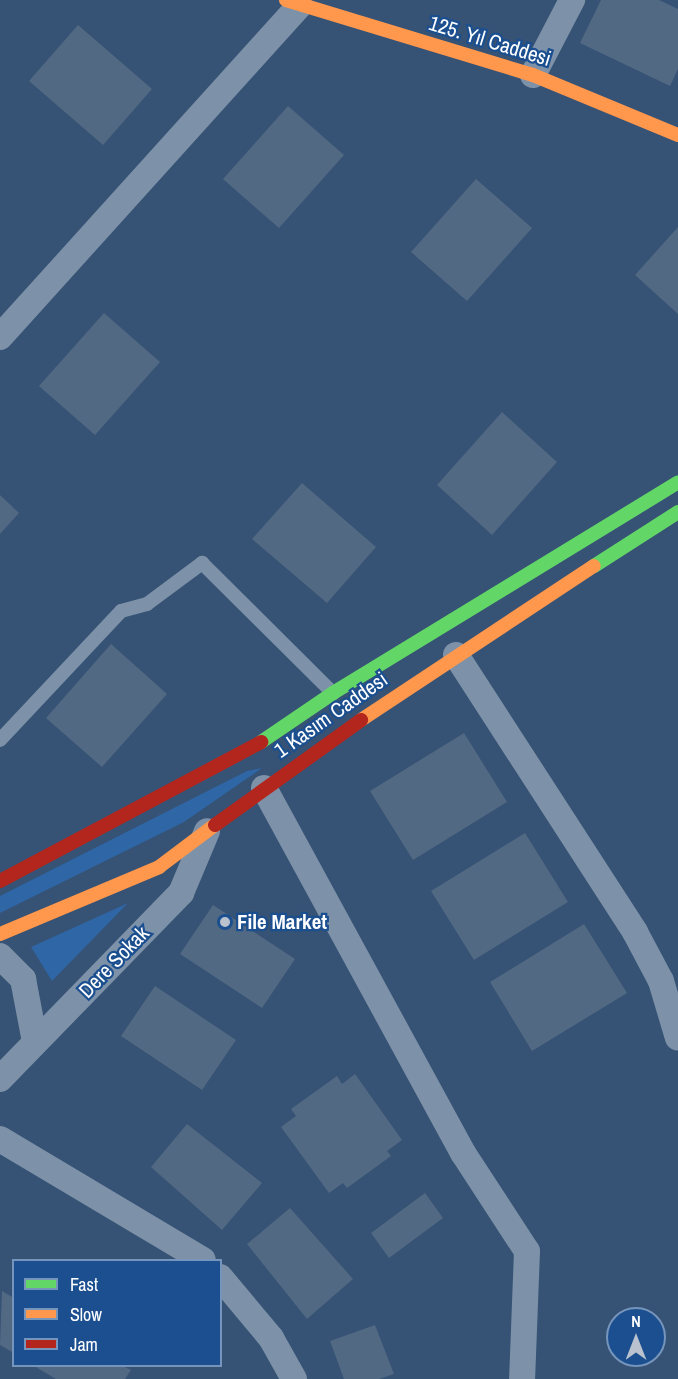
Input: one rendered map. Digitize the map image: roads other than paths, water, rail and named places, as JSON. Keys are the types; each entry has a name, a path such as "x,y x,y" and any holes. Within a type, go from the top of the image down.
{"main road":[{"name":"125. Yıl Caddesi","path":"293,2 533,75 678,135"},
{"name":"1 Kasım Caddesi","path":"0,881 93,835 271,736 333,693 678,482"},
{"name":"1 Kasım Caddesi","path":"0,934 159,867 264,788 285,761 678,513"},
{"path":"271,736 285,761"}],"street":[{"path":"533,75 572,0"},
{"path":"0,337 293,2"},
{"path":"456,655 635,932 661,981 678,1038"},
{"path":"264,788 463,1153 527,1251 522,1379"},
{"name":"Dere Sokak","path":"0,1078 181,893 207,831"},
{"path":"0,956 23,979 35,1042"},
{"path":"0,1139 201,1259"},
{"path":"222,1278 271,1338 294,1379"}],"lane":[{"path":"0,740 121,610 147,604 202,563 333,693"}],"place":[{"name":"File Market","path":"225,922"}]}
